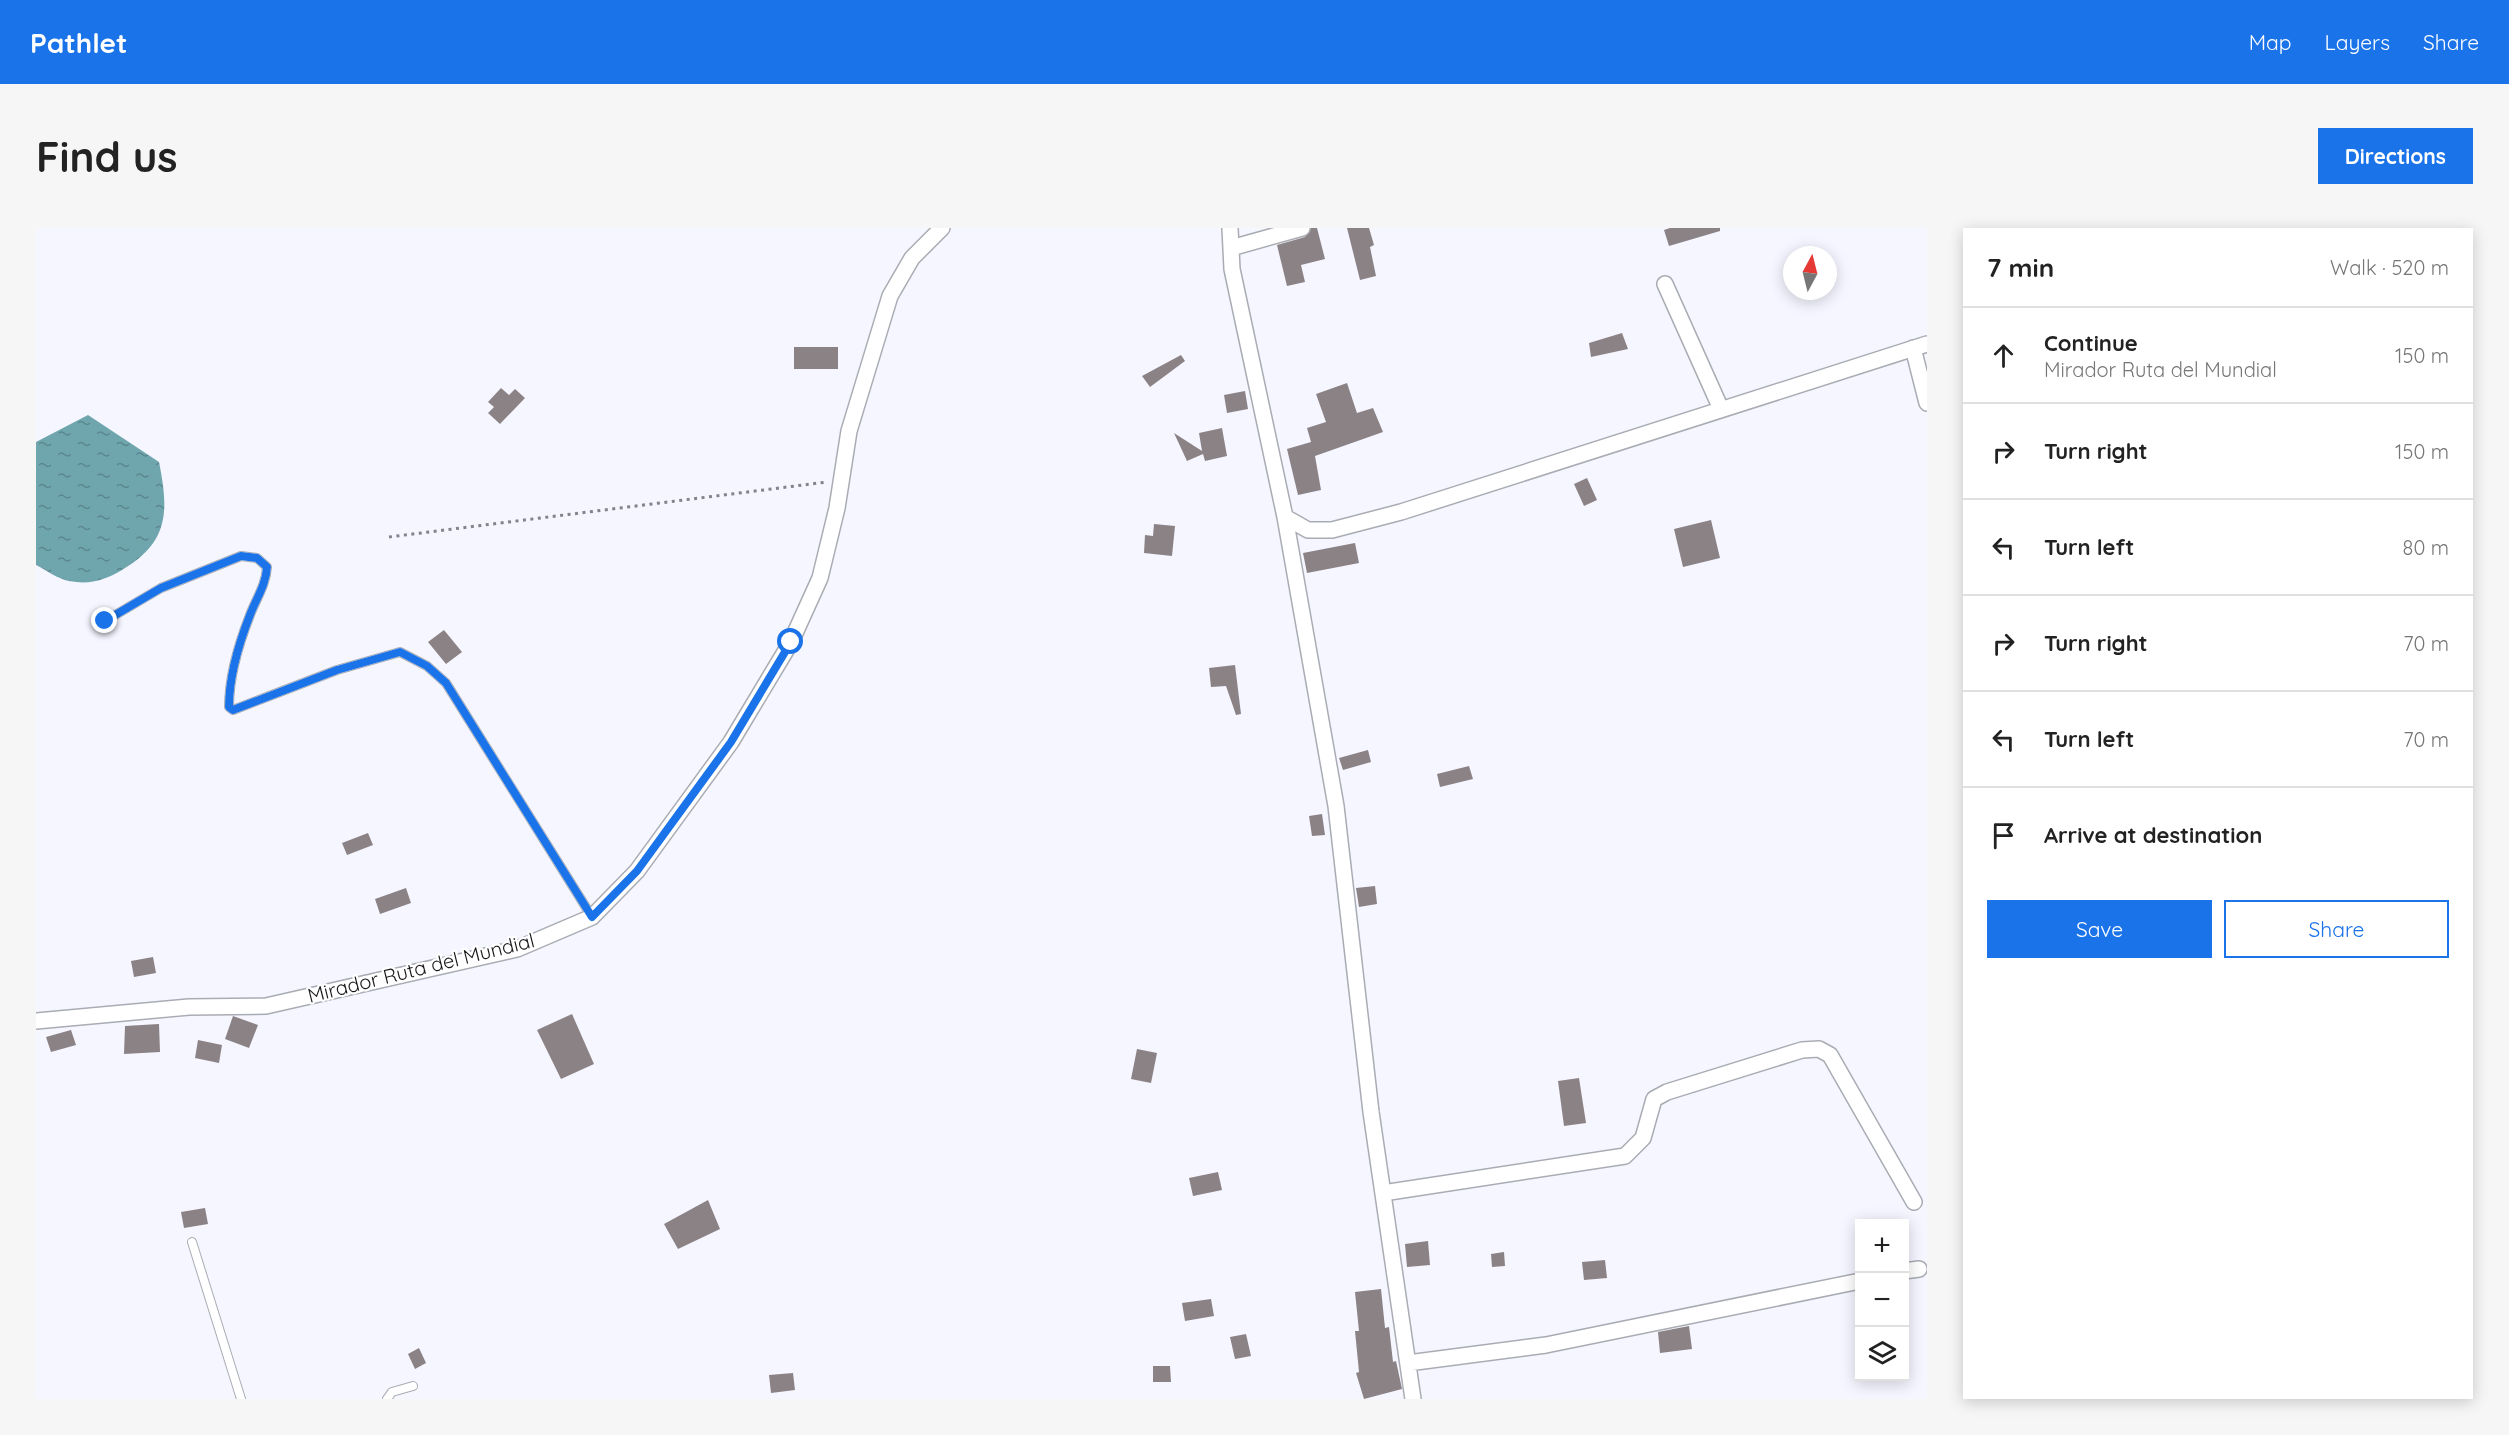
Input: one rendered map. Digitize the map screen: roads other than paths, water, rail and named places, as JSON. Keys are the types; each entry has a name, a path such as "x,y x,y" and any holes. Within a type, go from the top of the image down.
{"street":[{"name":"Mirador Ruta del Mundial","path":"36,1021 189,1007 266,1006 517,949 592,917 637,871 731,742 791,642 820,578 849,431 890,296 912,258 942,228"},
{"path":"1230,228 1232,269 1285,517 1336,806 1371,1113 1413,1399"},
{"path":"1231,248 1302,228"},
{"path":"1665,284 1721,409"},
{"path":"1285,517 1308,530 1332,530 1401,512 1920,346 1927,403"},
{"path":"1383,1193 1625,1156 1643,1138 1654,1100 1667,1092 1802,1050 1819,1049 1830,1055 1914,1202"},
{"path":"1408,1363 1546,1345 1855,1282"}],"lane":[{"path":"105,621 161,588 241,556 257,558 267,567 267,578 249,616 237,656 229,707 233,710 337,670 400,652 427,666 446,683 592,917"},
{"path":"192,1242 241,1399"},
{"path":"387,1399 392,1392 413,1386"}],"water":[{"path":"88,415 159,462 164,511 157,537 137,559 122,570 103,579 77,582 61,578 36,565 36,442"}]}
